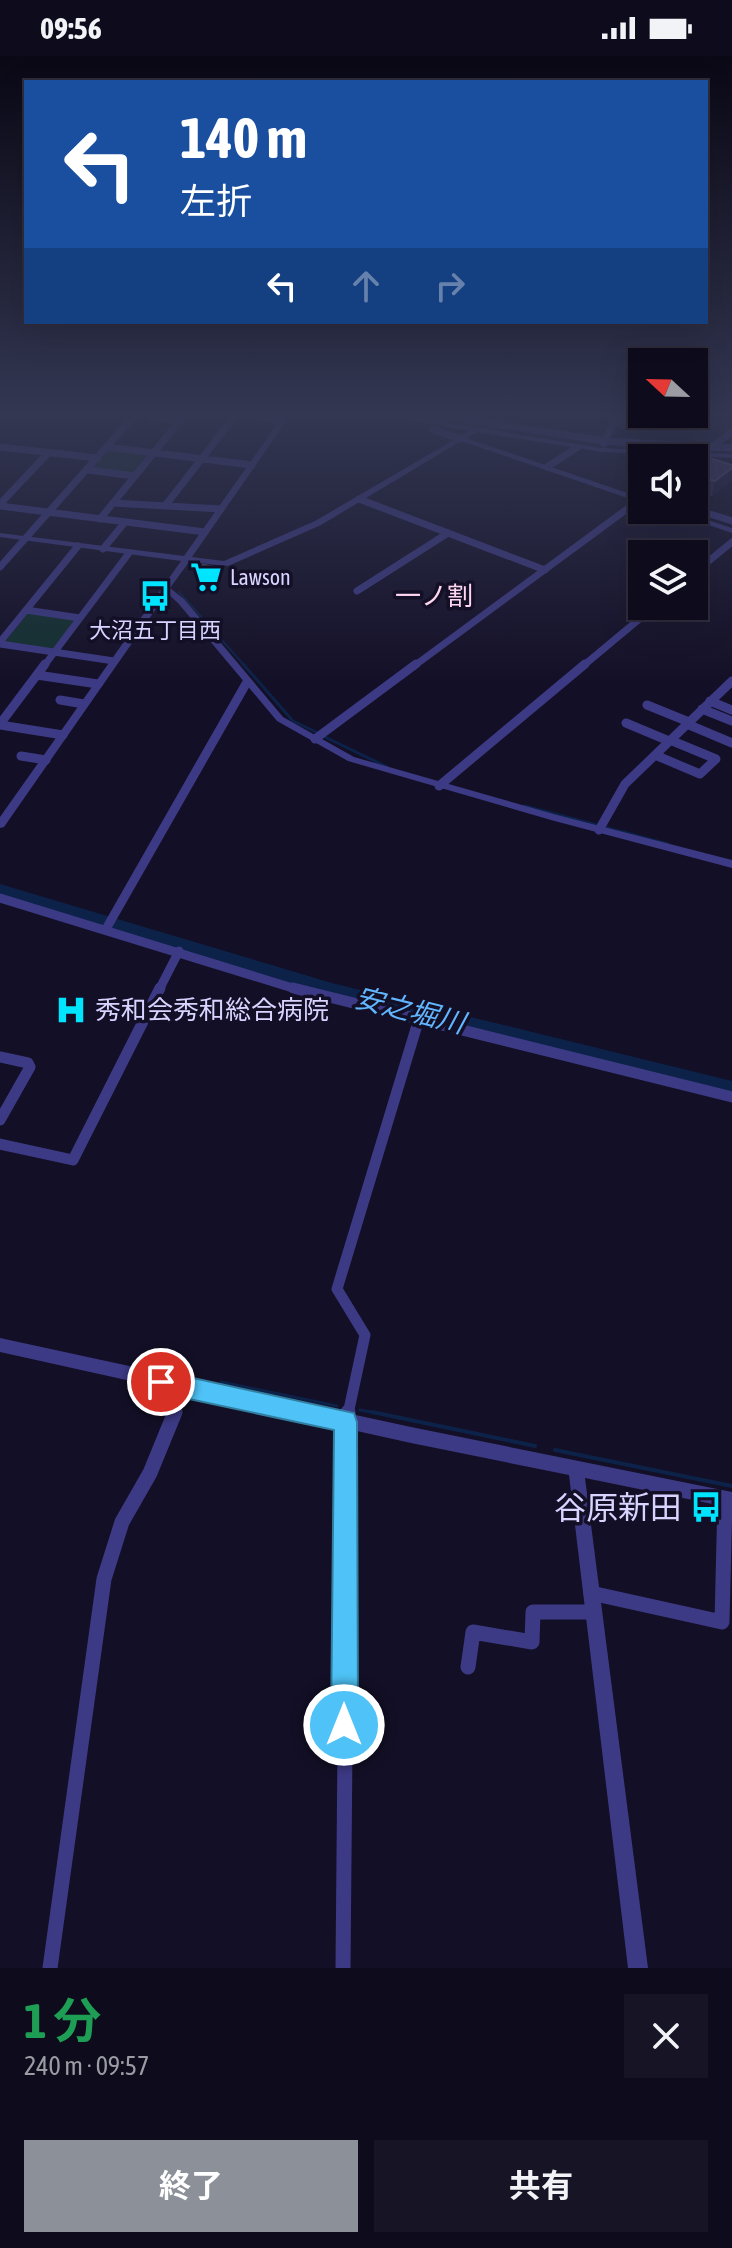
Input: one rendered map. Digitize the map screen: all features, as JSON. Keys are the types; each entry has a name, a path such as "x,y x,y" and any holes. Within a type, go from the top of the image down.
{"street":[{"path":"9,506 205,532"},
{"path":"0,567 54,506"},
{"path":"100,519 110,506"},
{"path":"169,506 221,509"},
{"path":"0,825 223,506"},
{"path":"0,535 225,564 318,523 347,506"},
{"path":"378,506 545,570"},
{"path":"315,739 628,509"},
{"path":"710,514 732,521"},
{"path":"103,549 125,522"},
{"path":"708,523 732,531"},
{"path":"357,591 448,533"},
{"path":"708,562 732,542"},
{"path":"78,546 0,643 114,661"},
{"path":"63,735 0,725 129,553"},
{"path":"165,588 181,601 280,719 351,759 439,786 732,864"},
{"path":"26,610 80,618"},
{"path":"439,786 638,620"},
{"path":"37,675 98,684"},
{"path":"599,830 625,784 732,681"},
{"path":"106,929 247,682"},
{"path":"720,692 732,696"},
{"path":"60,700 84,704"},
{"path":"710,701 732,710"},
{"path":"647,705 732,743"},
{"path":"702,709 732,721"},
{"path":"626,723 716,759 700,774 655,755"},
{"path":"21,756 46,760"},
{"path":"0,898 327,999 732,1097"},
{"path":"0,1144 73,1160 179,951"},
{"path":"343,1968 346,1422 365,1335 337,1289 418,1022"},
{"path":"0,1057 28,1063 30,1067 0,1120"},
{"path":"0,1345 346,1422 728,1499 722,1622 591,1593"},
{"path":"50,1968 92,1646 104,1579 122,1522 150,1473 185,1387"},
{"path":"576,1470 638,1968"},
{"path":"468,1667 473,1632 532,1642 533,1612 594,1612"}],"green space":[{"path":"28,613 76,619 52,650 4,643"}],"building":[{"path":"203,565 214,567 208,574 197,572"}],"waterway":[{"path":"179,592 245,666"},
{"path":"243,664 293,721 318,733"},
{"path":"325,737 387,767"},
{"path":"525,806 668,844"},
{"name":"安之堀川","path":"0,890 332,990 732,1089"},
{"path":"221,1382 337,1406"},
{"path":"360,1410 379,1413"},
{"path":"372,1412 379,1413"},
{"path":"379,1413 535,1446"},
{"path":"555,1450 732,1486"}],"place":[{"name":"Lawson","path":"206,577"},
{"name":"大沼五丁目西","path":"155,596"},
{"name":"秀和会秀和総合病院","path":"71,1010"},
{"name":"谷原新田","path":"706,1507"}],"district":[{"name":"一ノ割","path":"434,596"}],"route":[{"path":"161,1382 346,1422 344,1725"}]}
